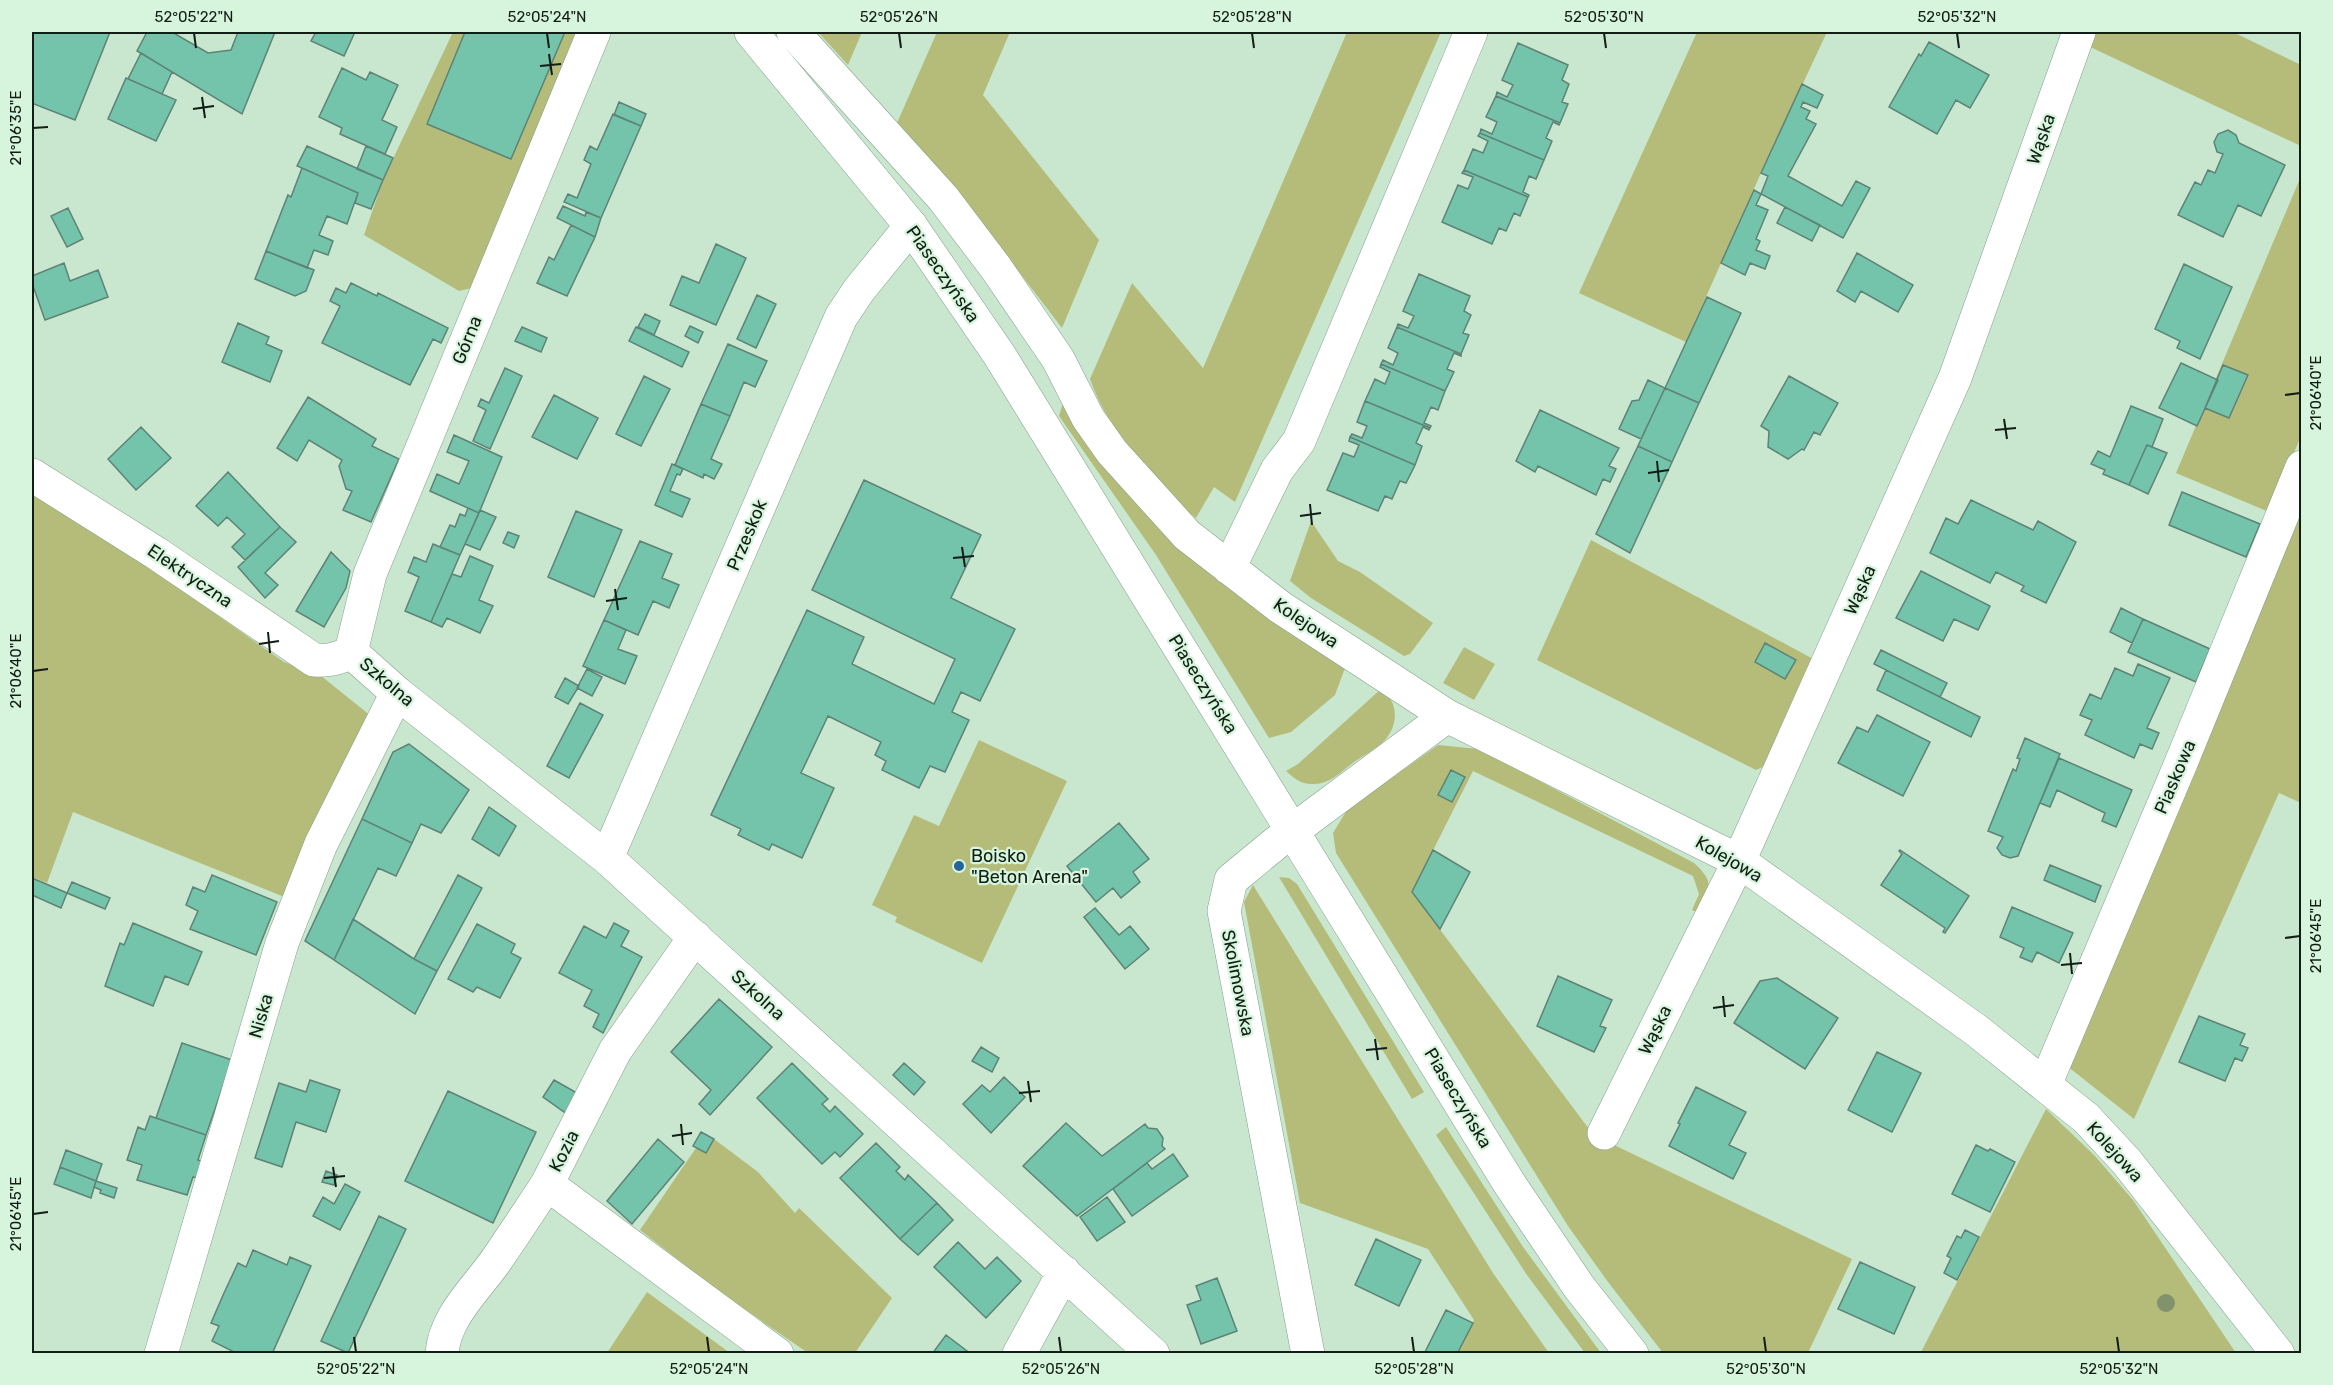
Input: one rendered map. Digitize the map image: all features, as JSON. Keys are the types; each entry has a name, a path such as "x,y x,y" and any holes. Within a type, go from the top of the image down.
{"street":[{"name":"Górna","path":"351,652 370,574 594,32"},
{"name":"Piaseczyńska","path":"751,32 911,226 1000,356 1294,830 1509,1183 1579,1287 1632,1353"},
{"name":"Kolejowa","path":"793,32 943,198 996,268 1058,359 1088,418 1112,452 1187,535 1280,607 1447,716 1739,861 1976,1030 2086,1118 2126,1161 2278,1353"},
{"path":"1229,568 1277,470 1299,441 1471,32"},
{"name":"Wąska","path":"1604,1133 1739,861 1955,378 2079,32"},
{"name":"Przeskok","path":"607,858 841,317 859,290 911,226"},
{"name":"Piaskowa","path":"2045,1085 2181,763 2301,467"},
{"name":"Elektryczna","path":"32,475 156,552 314,660 328,661 351,652"},
{"name":"Szkolna","path":"351,652 397,693 607,858 1153,1353"},
{"name":"Niska","path":"162,1353 282,943 321,844 397,693"},
{"name":"Skolimowska","path":"1308,1353 1224,911 1231,880 1447,716"},
{"name":"Kozia","path":"695,937 615,1051 547,1184 766,1350"},
{"path":"442,1353 443,1339 454,1318 547,1184"},
{"path":"1019,1353 1064,1272"}],"green space":[{"path":"453,32 584,32 480,286 459,291 364,235 383,180"},
{"path":"818,32 862,32 848,65"},
{"path":"937,32 1010,32 983,95 1099,240 1062,328 948,179 897,123"},
{"path":"1347,32 1441,32 1235,502 1214,487 1196,518 1173,498 1125,442 1102,406 1090,379 1132,283 1203,368"},
{"path":"1697,32 1827,32 1686,342 1579,293"},
{"path":"2093,32 2233,32 2301,65 2301,146 2088,46"},
{"path":"2301,176 2301,436 2269,512 2176,473"},
{"path":"1066,393 1345,668 1335,695 1291,732 1269,738 1156,555 1059,416"},
{"path":"32,494 126,551 284,662 320,675 371,716 287,898 73,812 47,883 32,877"},
{"path":"2301,507 2301,803 2279,793 2134,1119 2067,1066"},
{"path":"1311,521 1338,561 1360,572 1433,623 1410,654 1404,656 1311,598 1290,581"},
{"path":"1591,540 1817,661 1767,765 1756,770 1537,660"},
{"path":"1464,647 1495,664 1474,700 1443,683"},
{"path":"1381,689 1391,700 1395,714 1389,735 1381,744 1325,782 1310,784 1302,782 1286,771 1298,764"},
{"name":"Boisko \"Beton Arena\"","path":"979,740 1067,781 982,963 895,922 897,917 872,905 914,815 939,826"},
{"path":"1438,745 1479,749 1694,863 1706,876 1709,886 1701,914 1692,910 1699,894 1693,876 1473,771 1412,892 1589,1129 1612,1144 1852,1259 1808,1353 1663,1353 1568,1226 1336,853 1333,833 1347,810"},
{"path":"1279,877 1289,878 1297,884 1424,1092 1412,1099"},
{"path":"1253,885 1493,1273 1549,1353 1457,1353 1474,1320 1428,1249 1300,1203 1244,902"},
{"path":"2046,1109 2095,1156 2133,1200 2236,1353 1920,1354"},
{"path":"1446,1127 1523,1247 1601,1353 1585,1353 1527,1275 1436,1135"},
{"path":"714,1139 758,1172 795,1213 799,1208 892,1298 855,1353 808,1353 717,1290 640,1230 696,1148"},
{"path":"647,1292 730,1353 607,1353"}],"building":[{"path":"32,32 110,32 75,120 34,104 32,100"},
{"path":"147,32 172,32 208,53 231,50 238,32 275,32 242,114 137,51"},
{"path":"316,32 355,32 344,56 311,41"},
{"path":"465,32 565,32 511,159 427,124"},
{"path":"1929,42 1989,75 1970,108 1956,100 1937,134 1889,107 1919,54 1921,56"},
{"path":"1518,43 1568,65 1562,80 1569,84 1562,102 1568,104 1560,123 1496,96 1497,92 1507,97 1513,85 1502,80"},
{"path":"141,53 172,72 162,94 128,79"},
{"path":"342,68 366,80 370,72 398,85 382,120 397,127 385,154 340,134 342,128 319,117"},
{"path":"126,78 176,100 156,141 108,119"},
{"path":"1802,84 1823,95 1817,108 1803,102 1801,107 1810,111 1806,119 1816,124 1788,176 1842,206 1856,181 1870,188 1843,238 1761,194 1768,176 1761,173"},
{"path":"1496,96 1560,123 1559,125 1553,122 1546,138 1552,141 1544,160 1480,133 1481,129 1492,134 1497,122 1486,117"},
{"path":"619,102 646,114 641,126 614,115"},
{"path":"613,114 641,126 601,218 564,202 568,194 577,198 591,164 584,160 590,146 597,150"},
{"path":"2228,130 2236,135 2239,143 2285,165 2261,216 2238,205 2223,237 2178,215 2195,182 2201,185 2208,170 2215,173 2223,154 2217,152 2214,142 2218,134"},
{"path":"1480,133 1544,160 1536,179 1529,176 1523,192 1529,195 1528,197 1464,170 1473,149 1483,153 1488,141 1478,136"},
{"path":"307,146 383,180 371,209 355,203 358,193 297,166"},
{"path":"366,146 393,158 383,180 357,169"},
{"path":"302,168 358,193 347,224 327,216 319,235 333,241 328,255 314,250 307,268 266,251 288,195 291,197"},
{"path":"1464,170 1528,197 1520,216 1514,213 1506,231 1499,228 1492,244 1442,222 1458,185 1468,189 1473,177 1462,173"},
{"path":"1754,190 1761,194 1756,205 1768,210 1756,239 1760,241 1756,250 1770,256 1765,269 1750,263 1745,275 1721,263"},
{"path":"563,206 585,216 586,212 601,218 595,237 557,218"},
{"path":"1785,207 1820,225 1812,241 1777,223"},
{"path":"68,208 83,239 67,247 51,216"},
{"path":"571,225 595,237 567,296 537,283 549,257 554,260"},
{"path":"716,244 746,258 716,325 670,305 682,276 699,283"},
{"path":"266,251 314,270 306,291 295,296 255,279"},
{"path":"1857,253 1913,285 1898,312 1861,291 1855,302 1837,291"},
{"path":"64,263 70,281 98,270 108,297 45,320 32,283 32,276"},
{"path":"2184,264 2232,287 2200,359 2177,348 2180,341 2155,329"},
{"path":"1419,274 1470,296 1464,311 1471,315 1463,333 1469,335 1461,354 1397,327 1398,324 1408,328 1414,316 1403,311"},
{"path":"351,283 377,296 378,293 448,328 441,343 433,339 410,385 322,343 340,306 330,301 336,288 346,293"},
{"path":"757,295 776,304 756,348 737,339"},
{"path":"1707,297 1741,313 1699,403 1665,388"},
{"path":"645,314 660,321 654,335 638,327"},
{"path":"238,323 269,337 266,344 282,351 270,382 222,362"},
{"path":"690,326 703,332 698,343 685,336"},
{"path":"522,327 547,338 541,352 515,341"},
{"path":"636,327 689,352 682,367 629,341"},
{"path":"1397,327 1461,354 1461,356 1454,353 1447,369 1454,372 1445,391 1381,364 1383,360 1393,365 1398,353 1388,348"},
{"path":"728,344 767,361 755,387 744,382 730,416 701,404"},
{"path":"2181,363 2218,380 2197,426 2159,408"},
{"path":"1381,364 1445,391 1438,410 1431,407 1424,423 1431,426 1430,428 1365,401 1375,379 1385,384 1390,372 1380,367"},
{"path":"2223,365 2248,375 2229,418 2205,408"},
{"path":"505,368 522,376 490,449 473,441 486,410 478,406 481,399 489,403"},
{"path":"644,376 670,389 641,446 616,434"},
{"path":"1789,376 1838,403 1820,435 1814,432 1804,450 1802,449 1788,459 1768,447 1769,431 1761,426"},
{"path":"1648,380 1665,388 1641,439 1619,429 1632,401 1639,400"},
{"path":"1665,388 1699,403 1672,462 1638,446"},
{"path":"554,395 598,418 577,459 532,437"},
{"path":"308,397 376,439 372,446 399,459 371,522 343,510 352,491 346,489 339,466 342,460 309,440 297,461 277,448"},
{"path":"1365,401 1430,428 1429,430 1423,427 1416,443 1422,446 1415,465 1350,437 1352,434 1362,438 1367,426 1357,422"},
{"path":"701,404 730,416 711,459 722,464 714,479 704,474 703,478 675,465"},
{"path":"2131,406 2163,419 2152,447 2147,445 2129,485 2103,474 2105,470 2091,464 2098,451 2110,457"},
{"path":"1540,410 1619,448 1609,466 1616,469 1610,482 1603,479 1596,495 1538,466 1535,472 1516,461"},
{"path":"141,427 171,458 136,490 108,459"},
{"path":"454,435 502,457 479,513 430,491 437,474 459,484 469,461 447,452"},
{"path":"1350,437 1415,465 1406,483 1400,481 1392,499 1385,496 1378,511 1327,490 1343,453 1354,457 1359,445 1349,441"},
{"path":"2147,445 2167,453 2148,494 2129,485"},
{"path":"1638,446 1672,462 1630,553 1596,534"},
{"path":"672,464 683,469 680,475 677,474 670,491 690,499 682,517 655,505"},
{"path":"228,472 280,527 245,560 232,547 245,534 227,517 218,526 196,506"},
{"path":"864,480 981,535 951,598 1015,629 980,701 961,692 952,712 969,720 945,772 930,766 919,788 882,770 886,761 875,755 881,742 828,716 801,773 834,788 802,858 772,844 769,850 738,835 741,829 711,815 807,610 864,637 852,664 934,704 955,659 812,590"},
{"path":"2182,492 2260,524 2246,557 2169,525"},
{"path":"1971,500 2033,530 2038,521 2076,542 2046,603 2021,591 2024,586 1996,572 1990,583 1930,553 1946,518 1958,524"},
{"path":"468,508 479,513 460,555 440,547 450,525 455,527 460,514 465,516"},
{"path":"480,510 496,517 480,550 465,544"},
{"path":"576,511 622,530 594,597 548,577"},
{"path":"280,527 296,542 265,573 278,585 265,598 238,567"},
{"path":"508,532 519,536 514,548 503,543"},
{"path":"640,541 672,554 662,578 679,585 669,608 653,601 638,635 604,620"},
{"path":"433,544 460,555 431,622 405,611 419,577 408,572 414,557 426,562"},
{"path":"331,552 350,571 346,588 324,627 296,611"},
{"path":"470,556 493,566 479,600 493,606 480,633 447,618 442,627 431,622 452,574 461,577"},
{"path":"1921,571 1990,606 1978,630 1954,619 1943,641 1896,618"},
{"path":"2121,608 2143,619 2132,643 2110,632"},
{"path":"2143,619 2210,649 2196,682 2128,652"},
{"path":"604,620 626,630 618,649 637,656 625,684 583,666"},
{"path":"1765,643 1796,660 1785,679 1755,662"},
{"path":"1881,650 1947,683 1940,697 1874,664"},
{"path":"2138,664 2170,678 2147,728 2159,733 2152,749 2140,744 2134,758 2085,735 2092,720 2080,715 2090,694 2101,699 2115,668 2133,676"},
{"path":"587,669 602,677 592,696 577,688"},
{"path":"1886,670 1980,717 1971,737 1877,690"},
{"path":"565,678 579,686 568,704 555,697"},
{"path":"580,703 603,715 569,778 547,766"},
{"path":"1877,715 1930,742 1903,796 1838,763 1857,727 1868,732"},
{"path":"2025,738 2060,754 2018,856 2010,858 2002,855 1997,848 2003,837 1988,831 2013,769 2016,771 2020,759 2017,758"},
{"path":"409,744 469,790 441,833 421,824 412,843 362,819 393,752"},
{"path":"2059,758 2132,790 2116,827 2102,821 2105,813 2057,790 2050,807 2040,803"},
{"path":"1451,770 1465,777 1452,802 1438,795"},
{"path":"489,807 516,826 499,856 472,839"},
{"path":"362,819 412,843 396,876 378,868 334,960 305,941"},
{"path":"1119,823 1149,859 1133,872 1140,882 1121,898 1113,888 1096,902 1067,866"},
{"path":"1433,850 1470,872 1440,929 1412,892"},
{"path":"1900,850 1969,896 1945,933 1943,932 1945,928 1881,885 1902,854"},
{"path":"2050,865 2101,886 2095,902 2044,880"},
{"path":"212,875 277,902 256,955 190,929 198,911 186,905 193,887 205,892"},
{"path":"458,875 482,888 437,971 414,959"},
{"path":"32,878 67,893 61,908 32,895"},
{"path":"72,882 110,898 105,909 67,893"},
{"path":"2012,907 2073,933 2059,963 2037,952 2032,962 2020,957 2024,948 2000,937"},
{"path":"1095,908 1119,935 1130,926 1149,949 1125,969 1084,917"},
{"path":"353,919 414,959 437,971 415,1014 334,960"},
{"path":"133,923 202,952 188,985 165,976 153,1006 105,986 120,943 124,945"},
{"path":"614,923 629,931 621,946 642,957 603,1033 593,1027 599,1014 584,1006 592,990 559,973 584,926 606,938"},
{"path":"477,924 515,944 511,953 521,958 500,998 477,987 473,992 448,979"},
{"path":"1558,976 1612,1000 1600,1026 1606,1028 1594,1052 1537,1026"},
{"path":"1777,978 1838,1018 1805,1069 1734,1023 1760,981"},
{"path":"719,999 772,1047 710,1115 699,1104 711,1090 671,1052"},
{"path":"2199,1016 2245,1034 2240,1045 2248,1048 2242,1061 2235,1058 2225,1081 2179,1062"},
{"path":"182,1043 232,1060 206,1135 156,1118"},
{"path":"981,1047 999,1058 992,1072 972,1061"},
{"path":"1877,1052 1921,1073 1892,1132 1848,1110"},
{"path":"792,1063 828,1099 822,1104 830,1112 835,1106 863,1134 840,1157 835,1152 822,1164 757,1098"},
{"path":"904,1063 925,1082 914,1095 893,1075"},
{"path":"1004,1077 1025,1097 991,1133 963,1104 982,1085 990,1092"},
{"path":"310,1080 340,1090 326,1132 296,1122 282,1167 255,1158 279,1083 306,1092"},
{"path":"554,1080 577,1093 567,1114 543,1097"},
{"path":"1696,1087 1746,1112 1729,1145 1746,1153 1733,1179 1669,1146"},
{"path":"448,1091 536,1132 493,1223 405,1181"},
{"path":"150,1116 206,1135 198,1160 202,1161 197,1178 193,1177 187,1195 137,1180 142,1165 127,1160 138,1127 145,1130"},
{"path":"1066,1123 1102,1156 1145,1124 1148,1128 1157,1129 1163,1138 1162,1146 1165,1149 1077,1216 1023,1166"},
{"path":"701,1132 714,1139 706,1153 693,1146"},
{"path":"658,1139 684,1162 632,1224 607,1201"},
{"path":"876,1143 900,1167 896,1171 905,1180 908,1175 937,1203 900,1239 840,1178"},
{"path":"1976,1145 1988,1151 1990,1149 2015,1162 1990,1212 1952,1194"},
{"path":"66,1150 102,1164 96,1181 60,1167"},
{"path":"1173,1154 1188,1176 1132,1216 1113,1189 1147,1163 1152,1169"},
{"path":"60,1167 96,1181 91,1198 54,1184"},
{"path":"326,1171 337,1175 334,1185 322,1182"},
{"path":"96,1181 117,1188 114,1198 100,1193 101,1190 94,1187"},
{"path":"345,1184 360,1192 340,1230 313,1216 323,1197 334,1204"},
{"path":"1107,1197 1125,1222 1097,1241 1080,1217"},
{"path":"937,1203 953,1220 918,1255 900,1239"},
{"path":"379,1216 406,1229 348,1353 321,1341"},
{"path":"1965,1230 1979,1237 1957,1280 1944,1273 1951,1258 1947,1256 1957,1236 1961,1238"},
{"path":"1376,1239 1421,1260 1399,1306 1355,1285"},
{"path":"958,1242 985,1269 997,1257 1021,1281 986,1318 934,1267"},
{"path":"253,1250 287,1265 290,1257 311,1266 272,1354 238,1354 212,1341 219,1326 211,1323 224,1293 238,1263 246,1267"},
{"path":"1860,1262 1915,1287 1894,1334 1838,1309"},
{"path":"1217,1278 1237,1331 1201,1344 1187,1305 1201,1300 1196,1286"},
{"path":"1446,1310 1473,1323 1457,1354 1424,1354"},
{"path":"946,1335 971,1354 932,1354"}],"place":[{"name":"Boisko \"Beton Arena\"","path":"959,866"}]}
